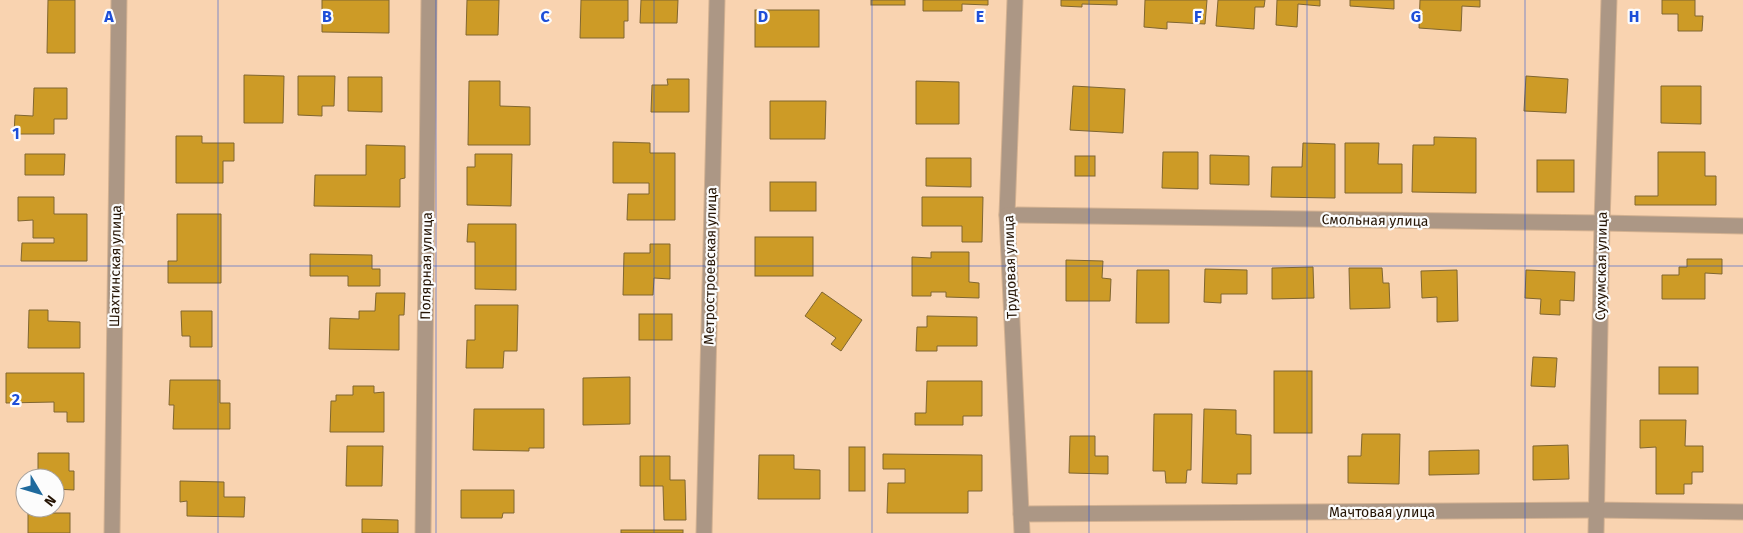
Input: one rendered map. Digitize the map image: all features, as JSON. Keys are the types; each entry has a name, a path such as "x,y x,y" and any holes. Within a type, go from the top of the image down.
{"street":[{"name":"Шахтинская улица","path":"112,533 119,0"},
{"name":"Полярная улица","path":"423,533 429,0"},
{"name":"Метростроевская улица","path":"704,533 717,0"},
{"name":"Трудовая улица","path":"1015,0 1007,215 1022,533"},
{"name":"Сухумская улица","path":"1596,533 1602,223 1609,0"},
{"name":"Смольная улица","path":"1007,215 1743,226"},
{"name":"Мачтовая улица","path":"1022,514 1595,510 1743,512"}],"building":[{"path":"48,0 75,0 75,53 47,53"},
{"path":"322,0 389,0 389,33 322,32"},
{"path":"467,0 499,0 498,35 466,35"},
{"path":"581,0 628,0 628,21 624,21 624,38 580,38"},
{"path":"641,0 678,0 677,23 640,23"},
{"path":"871,0 905,0 905,5 871,5"},
{"path":"923,0 988,0 988,5 962,4 962,11 923,11"},
{"path":"1061,0 1117,0 1117,5 1082,4 1082,7 1061,6"},
{"path":"1145,0 1207,0 1205,24 1167,22 1167,29 1144,27"},
{"path":"1218,0 1265,0 1264,7 1255,7 1254,29 1216,26"},
{"path":"1277,0 1320,0 1320,6 1298,4 1297,27 1276,25"},
{"path":"1350,0 1394,0 1394,9 1350,6"},
{"path":"1420,0 1480,0 1480,7 1462,6 1461,31 1419,28"},
{"path":"1662,0 1695,0 1695,16 1703,16 1702,31 1678,31 1678,14 1662,14"},
{"path":"755,10 819,10 819,47 755,47"},
{"path":"244,75 284,76 283,123 244,123"},
{"path":"298,76 335,76 334,106 322,106 322,116 298,115"},
{"path":"1526,76 1568,79 1566,113 1524,111"},
{"path":"348,77 382,77 382,112 348,111"},
{"path":"667,79 689,79 689,112 651,112 652,85 668,85"},
{"path":"469,81 500,81 500,106 530,107 530,145 468,145"},
{"path":"916,81 959,82 959,124 916,124"},
{"path":"1073,86 1125,89 1123,133 1070,130"},
{"path":"1661,86 1701,86 1701,124 1661,123"},
{"path":"34,88 67,88 67,119 54,119 54,134 14,134 15,115 33,116"},
{"path":"770,101 826,101 825,139 770,139"},
{"path":"176,136 202,136 202,143 234,143 234,161 223,161 223,183 176,183"},
{"path":"1434,137 1476,138 1476,193 1412,192 1413,145 1434,145"},
{"path":"613,142 650,143 650,153 675,153 675,220 627,220 628,194 649,194 649,183 613,183"},
{"path":"1303,143 1335,144 1335,198 1271,197 1272,167 1302,167"},
{"path":"1345,143 1379,143 1378,164 1402,164 1402,193 1345,193"},
{"path":"366,145 405,146 405,178 400,179 400,207 314,206 315,175 366,175"},
{"path":"1163,152 1198,152 1198,189 1162,188"},
{"path":"1658,152 1705,152 1705,176 1716,176 1716,205 1635,205 1635,196 1658,196"},
{"path":"25,154 65,154 64,175 25,175"},
{"path":"475,154 512,154 511,206 467,205 467,167 475,167"},
{"path":"1210,155 1249,156 1249,185 1210,184"},
{"path":"1075,156 1095,156 1095,176 1075,176"},
{"path":"926,158 971,158 971,187 926,186"},
{"path":"1537,160 1574,160 1574,192 1537,192"},
{"path":"770,182 816,182 816,211 770,211"},
{"path":"18,197 54,197 54,214 87,214 87,261 21,261 22,243 54,243 54,238 33,238 33,220 18,221"},
{"path":"922,197 983,197 982,242 962,242 962,226 922,226"},
{"path":"177,214 221,214 221,283 168,283 168,261 177,261"},
{"path":"468,224 516,224 516,290 475,289 475,242 467,242"},
{"path":"755,237 813,237 813,276 755,276"},
{"path":"650,244 670,244 670,279 654,278 653,295 623,295 624,253 650,253"},
{"path":"931,252 969,252 969,282 979,283 979,298 946,297 946,292 931,292 931,296 912,296 912,257 931,258"},
{"path":"310,254 372,255 372,269 380,269 380,286 348,286 348,276 310,276"},
{"path":"1687,259 1722,259 1722,274 1705,273 1705,299 1662,299 1662,275 1679,275 1679,267 1687,267"},
{"path":"1066,260 1103,261 1102,278 1111,279 1110,301 1066,301"},
{"path":"1313,267 1314,298 1272,299 1272,268"},
{"path":"1349,268 1382,268 1383,283 1389,283 1390,308 1350,309"},
{"path":"1205,269 1247,270 1247,294 1221,294 1221,303 1204,302"},
{"path":"1137,270 1169,270 1169,323 1136,323"},
{"path":"1457,270 1458,321 1437,322 1437,297 1422,298 1421,271"},
{"path":"1526,270 1575,272 1574,301 1560,300 1560,315 1540,314 1541,299 1525,298"},
{"path":"822,292 862,320 841,351 831,344 836,338 805,316"},
{"path":"376,293 405,293 404,315 399,315 399,350 329,349 330,318 359,319 359,311 375,311"},
{"path":"475,305 518,305 517,351 504,351 503,368 466,368 467,340 475,340"},
{"path":"29,310 48,310 48,321 80,322 80,348 28,348"},
{"path":"181,311 212,311 212,347 190,347 190,336 182,336"},
{"path":"639,314 672,314 672,340 639,340"},
{"path":"927,316 977,317 977,346 937,346 937,351 916,351 917,327 927,327"},
{"path":"1533,357 1557,358 1555,387 1531,386"},
{"path":"1659,367 1698,367 1698,394 1659,394"},
{"path":"1274,371 1312,371 1312,433 1274,433"},
{"path":"6,373 84,373 84,422 67,422 67,412 54,412 54,402 6,403"},
{"path":"630,377 630,424 583,425 583,378"},
{"path":"170,380 220,380 220,403 230,403 230,429 173,429 174,405 169,405"},
{"path":"927,381 982,381 982,416 963,416 963,425 915,425 915,413 926,413"},
{"path":"353,386 374,386 374,393 384,392 384,432 330,432 331,401 336,401 336,395 353,395"},
{"path":"474,409 544,409 544,448 529,448 529,451 473,450"},
{"path":"1204,409 1236,410 1236,434 1251,435 1251,474 1237,474 1237,484 1202,483"},
{"path":"1154,414 1192,414 1191,470 1187,470 1186,483 1166,483 1165,471 1153,471"},
{"path":"1640,420 1686,420 1685,446 1703,446 1703,472 1692,472 1692,484 1684,484 1684,494 1656,494 1656,447 1640,448"},
{"path":"1362,434 1400,434 1399,484 1348,483 1348,456 1361,456"},
{"path":"1070,436 1095,436 1095,456 1108,456 1108,474 1069,473"},
{"path":"1568,445 1569,479 1533,480 1533,446"},
{"path":"347,446 383,446 382,486 346,486"},
{"path":"849,447 865,447 865,491 849,491"},
{"path":"1479,450 1479,474 1429,475 1429,451"},
{"path":"38,453 69,453 69,471 74,471 74,490 65,490 65,468 38,468"},
{"path":"883,454 982,455 982,491 968,491 968,513 887,513 888,483 905,483 905,469 883,469"},
{"path":"759,455 794,455 794,469 820,470 820,499 758,499"},
{"path":"640,456 670,456 670,480 685,480 686,520 664,520 663,486 640,486"},
{"path":"180,481 224,482 224,497 245,497 244,517 187,516 187,501 180,502"},
{"path":"461,490 514,490 514,513 503,513 502,518 461,518"},
{"path":"65,513 70,513 70,533 28,533 28,518 65,518"},
{"path":"362,519 398,520 398,533 362,533"},
{"path":"621,530 683,530 683,533 621,533"}]}
